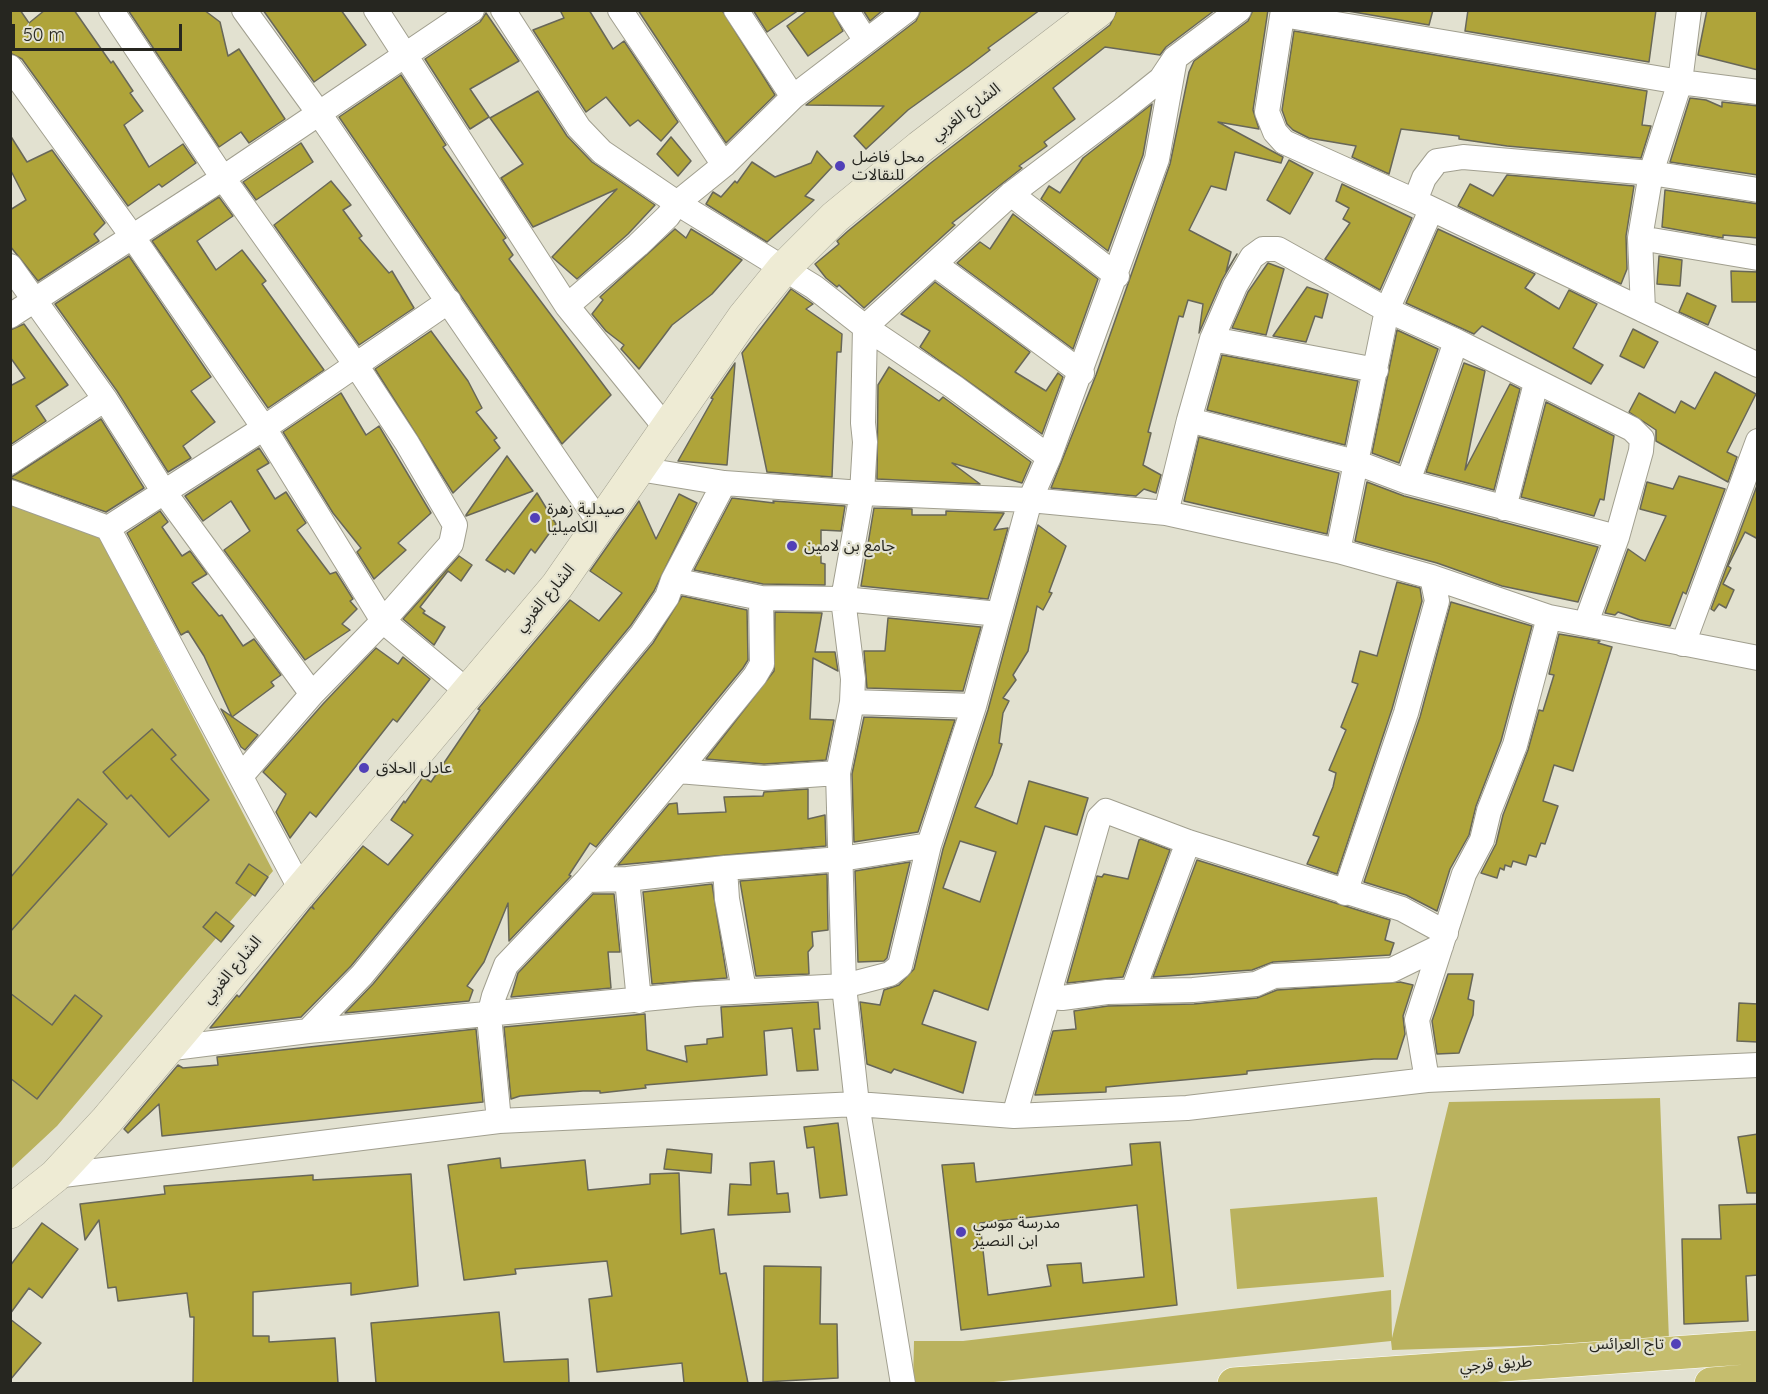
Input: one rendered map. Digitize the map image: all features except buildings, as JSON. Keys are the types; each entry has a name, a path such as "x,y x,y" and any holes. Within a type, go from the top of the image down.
{"highway":[{"name":"طريق قرجي","path":"1234,1383 1758,1347"},
{"path":"1711,1383 1758,1380"}],"street":[{"path":"111,10 223,178 356,365 407,443 455,525 451,544 383,621 312,694 242,775"},
{"path":"244,10 318,112 601,525"},
{"path":"376,10 567,306 666,428"},
{"path":"10,316 223,178 472,10"},
{"path":"504,10 589,140 677,203 814,287 865,327 954,387 1049,458"},
{"path":"620,10 724,165"},
{"path":"736,10 793,97"},
{"path":"846,10 866,41"},
{"path":"567,306 638,245 668,216 677,203 724,165 793,97 907,10"},
{"name":"الشارع الغربي","path":"10,1212 56,1176 107,1120 557,585 744,317 783,269 835,217 920,147 1099,10"},
{"path":"903,1383 857,1104 844,986 838,773 852,702 853,679 843,599 862,493 865,442 863,423 865,327 936,265 1011,194 1152,86 1161,78 1175,58 1239,10"},
{"path":"1643,310 1640,238 1651,173 1680,82 1689,10"},
{"path":"1758,92 1680,82 1283,13 1267,112 1275,132 1284,142 1758,365"},
{"path":"165,1049 308,1031 489,1016 744,990 844,986 883,977 900,966 929,845 974,706 1030,500 1082,373 1157,159 1175,58"},
{"path":"10,67 132,236 264,428 383,621 467,691"},
{"path":"1338,551 1387,310 1423,206 1430,168 1437,161 1448,158 1651,173 1758,190"},
{"path":"1011,194 1117,276"},
{"path":"1640,238 1758,258"},
{"path":"1166,513 1212,339 1235,286 1252,257 1269,248 1278,249 1387,310 1456,341 1632,429 1642,439 1617,537 1586,623"},
{"path":"936,265 1082,373"},
{"path":"10,266 105,399 164,492 312,694"},
{"path":"108,528 264,428 448,301"},
{"path":"1212,339 1376,370"},
{"path":"1408,482 1456,341"},
{"path":"1504,508 1536,383"},
{"path":"10,462 105,399"},
{"path":"1189,420 1355,462 1408,482 1617,537"},
{"path":"1683,644 1758,441"},
{"path":"639,469 724,483 862,493 1030,500 1166,513 1338,551 1432,577 1549,617 1758,658"},
{"path":"308,1031 362,975 642,634 667,597 673,580 724,483"},
{"path":"10,492 108,528 242,775 300,888"},
{"path":"1345,893 1406,712 1437,601 1432,577"},
{"path":"673,580 760,598 843,599 999,614"},
{"path":"499,1121 489,1016 506,965 587,880 755,676 762,664 760,598"},
{"path":"1427,1080 1416,1020 1464,874 1482,840 1489,811 1515,745 1549,617"},
{"path":"852,702 974,706"},
{"path":"678,771 764,778 838,773"},
{"path":"1014,1116 1099,818 1106,811 1188,842 1402,909 1444,939"},
{"path":"1133,992 1188,842"},
{"path":"587,880 627,879 724,868 841,859 929,845"},
{"path":"724,868 727,899 744,990"},
{"path":"627,879 639,1001"},
{"path":"1049,997 1193,990 1256,984 1274,976 1392,970 1444,939"},
{"path":"56,1176 499,1121 857,1104 1014,1116 1187,1108 1427,1080 1758,1065"}],"shaded area":[{"path":"11,501 98,534 273,871 57,1126 11,1169"},
{"path":"1660,1098 1669,1341 1392,1350 1391,1341 984,1383 913,1384 914,1341 963,1341 1391,1290 1392,1338 1449,1102"},
{"path":"1377,1197 1384,1277 1237,1289 1230,1209"}],"place":[{"name":"محل فاضل للنقالات","path":"840,166"},
{"name":"صيدلية زهرة الكاميليا","path":"535,518"},
{"name":"جامع بن لامين","path":"792,546"},
{"name":"عادل الحلاق","path":"364,768"},
{"name":"مدرسة موسي ابن النصير","path":"961,1232"},
{"name":"تاج العرائس","path":"1676,1344"}]}
